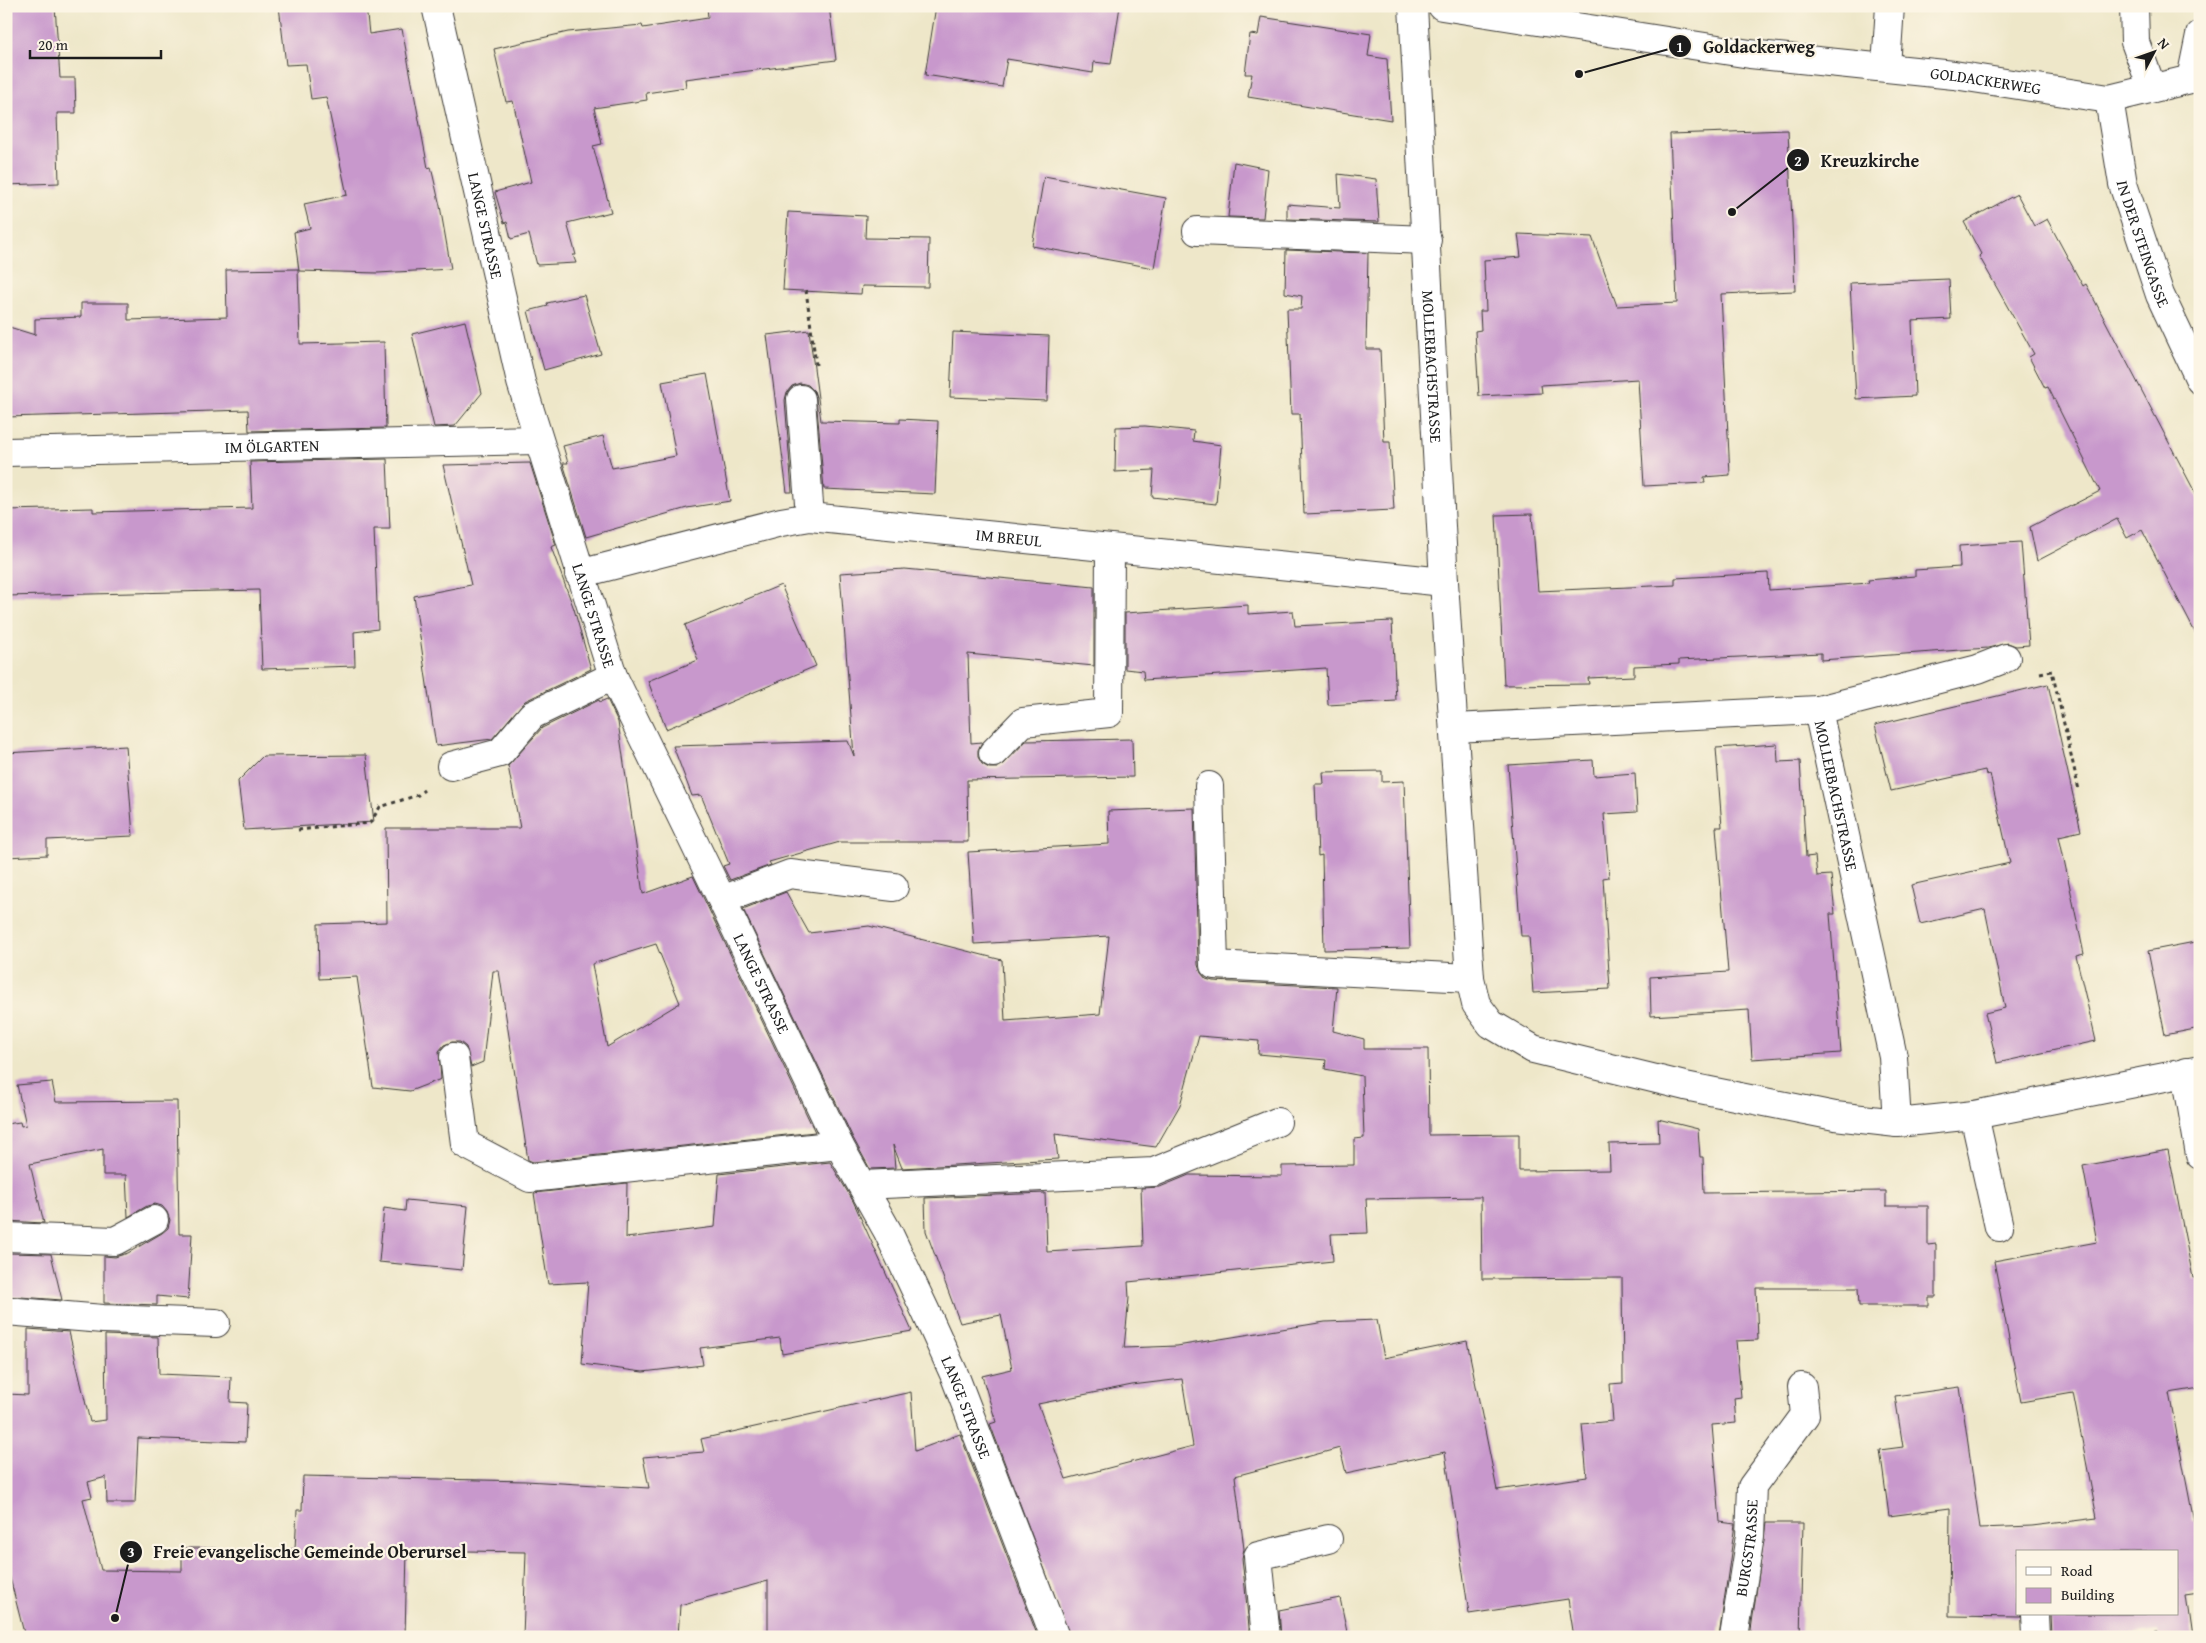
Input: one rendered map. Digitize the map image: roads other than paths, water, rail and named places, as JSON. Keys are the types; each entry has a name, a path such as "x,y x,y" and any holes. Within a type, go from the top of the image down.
{"street":[{"name":"LANGE STRASSE","path":"436,6 521,382 613,676 839,1145 892,1240 954,1374 1055,1637"},
{"name":"MOLLERBACHSTRASSE","path":"1413,6 1444,582 1470,978 1476,1004 1491,1024 1533,1049 1685,1086 1835,1116 1897,1123 1974,1115 2193,1071"},
{"name":"GOLDACKERWEG","path":"1442,6 1750,54 1954,75 2109,99 2195,79"},
{"path":"1886,67 1890,6"},
{"path":"2134,6 2135,42 2152,88"},
{"path":"2195,79 2200,35"},
{"name":"IN DER STEINGASSE","path":"2109,99 2123,184 2160,295 2200,380"},
{"path":"1197,231 1427,240"},
{"path":"801,399 810,516"},
{"name":"IM ÖLGARTEN","path":"6,452 538,440"},
{"name":"IM BREUL","path":"580,574 810,516 1110,549 1444,582"},
{"path":"993,753 1023,722 1109,713 1110,549"},
{"path":"1818,710 1978,669 2006,658"},
{"path":"450,766 500,753 532,715 613,676"},
{"name":"MOLLERBACHSTRASSE","path":"1454,728 1818,710 1893,1057 1897,1123"},
{"path":"1209,786 1214,965 1470,978"},
{"path":"722,900 790,874 894,887"},
{"path":"454,1057 465,1144 530,1178 839,1145"},
{"path":"2193,1071 2200,1155"},
{"path":"1974,1115 2000,1227"},
{"path":"862,1185 1154,1172 1277,1122"},
{"path":"6,1237 115,1241 154,1220"},
{"path":"6,1311 103,1320 216,1323"},
{"name":"BURGSTRASSE","path":"1734,1637 1750,1536 1752,1487 1805,1415 1802,1387"},
{"path":"1266,1637 1258,1556 1328,1539"},
{"path":"2035,1616 2036,1637"}],"place":[{"name":"Goldackerweg","path":"1579,74"},
{"name":"Kreuzkirche","path":"1732,212"},
{"name":"Freie evangelische Gemeinde Oberursel","path":"115,1618"}]}
